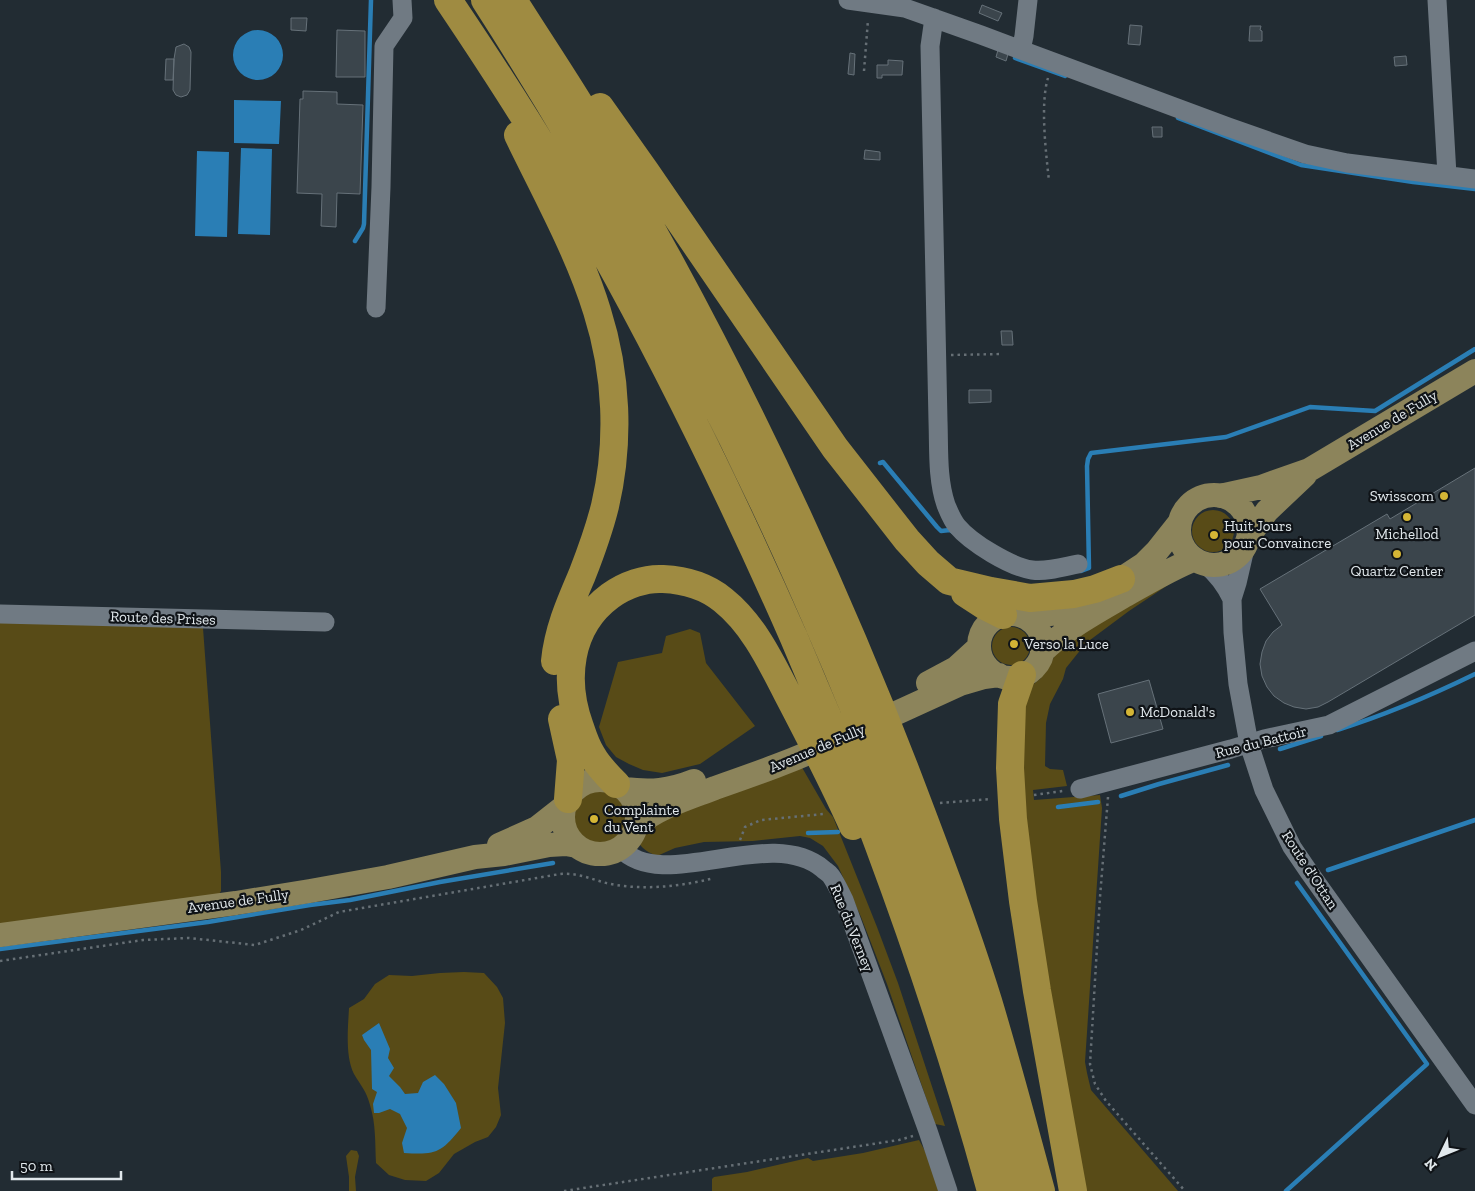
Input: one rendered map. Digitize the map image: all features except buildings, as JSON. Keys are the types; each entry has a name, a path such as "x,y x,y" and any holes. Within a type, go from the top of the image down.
{"highway":[{"path":"444,0 518,135 569,242 597,311 610,364 614,429 609,488 594,545 563,621 556,654 555,683 570,753 567,802"},
{"path":"448,0 507,89 616,273 666,368 741,521 817,692 879,845 960,1083 991,1191"},
{"path":"486,0 554,110 632,245 703,378 780,536 865,734 920,879 970,1026 1019,1191"},
{"path":"513,0 592,125 694,308 757,430 844,620 887,723 942,866 988,1000 1041,1191"},
{"path":"523,0 646,172 840,455 907,540 928,563 970,597 1014,616"},
{"path":"620,786 603,770 587,747 575,712 571,688 571,667 577,638 594,610 606,599 627,587 643,581 659,579 683,581 700,587 723,600 747,626 762,647 796,710 840,797 865,852 960,1083"},
{"path":"949,581 1030,598 1074,594 1095,589 1121,579"},
{"path":"1010,675 1012,712 1010,768 1013,819 1022,901 1074,1191"}],"main road":[{"name":"Avenue de Fully","path":"1220,496 1261,487 1309,470 1475,370"},
{"name":"Avenue de Fully","path":"1247,540 1267,511 1309,470"},
{"path":"1014,616 1032,622 1040,632 1042,652 1039,661 1033,668 1010,675 989,668 980,655 980,638 984,629 994,618 1014,616 1058,613 1070,610 1086,602 1144,564 1180,522 1185,511 1193,502 1208,496 1220,496 1230,499 1242,510 1248,520 1247,540 1240,554 1230,562 1218,565 1200,562 1181,565 1092,614 1052,642 1042,652"},
{"path":"1180,522 1179,529 1182,543 1189,555 1200,562"},
{"name":"Avenue de Fully","path":"934,689 979,647"},
{"name":"Avenue de Fully","path":"636,826 674,804 934,689 984,677 1010,675"},
{"name":"Avenue de Fully","path":"620,786 649,791 662,791 786,755"},
{"path":"606,780 620,786 633,800 635,806 636,826 630,839 620,848 608,853 595,854 577,846 565,827 563,816 567,802 579,787 589,782 606,780"},
{"name":"Avenue de Fully","path":"475,857 537,828 567,802"},
{"name":"Avenue de Fully","path":"0,935 236,903 388,877 475,857 504,854 549,845 566,844 577,846"}],"street":[{"path":"376,308 384,46 404,18 402,0"},
{"path":"848,0 905,8 1305,154 1347,163 1475,178"},
{"path":"1021,50 1028,0"},
{"path":"1437,0 1447,175"},
{"path":"934,18 930,46 938,421 942,487 947,507 956,524 966,535 989,552 1022,568 1043,570 1078,564"},
{"name":"Route d'Ottan","path":"1247,540 1232,599 1233,632 1238,684 1249,744 1264,790 1292,847 1308,872 1475,1106"},
{"name":"Route d'Ottan","path":"1200,562 1217,574 1232,599"},
{"name":"Route des Prises","path":"0,614 325,622"},
{"name":"Rue du Battoir","path":"1080,788 1287,734 1329,725 1475,651"},
{"name":"Rue du Verney","path":"620,848 627,856 633,859 654,864 688,863 774,852 795,855 814,862 831,876 844,900 948,1191"}],"path":[{"path":"864,71 868,13 871,3"},
{"path":"1049,181 1046,151 1045,94 1047,81 1054,62"},
{"path":"937,356 1002,354"},
{"path":"1110,781 1100,897 1090,1064 1095,1084 1106,1102 1185,1191"},
{"path":"1034,795 1080,788"},
{"path":"935,804 993,798"},
{"path":"736,857 745,826 761,820 824,814"},
{"path":"0,961 144,940 189,938 256,945 301,930 340,912 560,874 578,874 615,885 652,888 699,882 716,877"},
{"path":"564,1191 899,1140 928,1131"}],"shaded area":[{"path":"1209,510 1217,510 1228,516 1234,531 1228,546 1217,552 1209,552 1198,546 1192,535 1192,527 1198,516"},
{"path":"1180,577 1086,643 1066,668 1063,679 1050,704 1046,723 1045,766 1050,769 1063,770 1067,786 1033,790 1034,800 1100,795 1102,808 1085,1062 1087,1073 1091,1090 1178,1191 1085,1191 1048,989 1023,805 1021,715 1031,686 1047,670 1056,653 1076,636"},
{"path":"0,621 203,628 221,872 221,891 218,896 0,925"},
{"path":"1011,627 1025,632 1030,646 1025,660 1011,665 997,660 992,646 997,632"},
{"path":"690,629 700,633 706,663 755,726 700,764 662,773 643,770 616,757 606,745 599,727 618,662 662,653 666,636"},
{"path":"800,764 826,809 833,817 898,983 945,1126 935,1124 887,984 861,917 838,866 823,846 810,838 800,836 753,841 704,842 675,848 657,856 644,849 640,844 639,837 645,826"},
{"path":"600,789 611,791 620,797 626,806 628,817 626,828 620,837 611,843 600,845 589,843 580,837 574,828 572,817 574,806 580,797 589,791"},
{"path":"464,972 484,973 497,987 503,998 505,1023 498,1088 501,1115 496,1127 488,1137 454,1154 439,1173 426,1181 405,1180 389,1175 376,1163 372,1112 367,1096 354,1074 349,1059 349,1008 364,999 375,984 389,975 412,976"},
{"path":"919,1140 940,1191 712,1191 712,1179 714,1177 747,1172 808,1158 813,1161 863,1153"},
{"path":"351,1150 357,1151 359,1156 355,1177 356,1191 349,1191 346,1156"}],"water":[{"path":"253,30 263,30 276,37 283,50 283,60 276,73 263,80 253,80 244,76 237,69 233,60 233,50 237,41 244,34"},
{"path":"234,100 281,101 279,144 234,143"},
{"path":"241,148 272,149 270,235 238,234"},
{"path":"197,151 229,152 227,237 195,236"},
{"path":"379,1023 390,1049 388,1058 394,1068 389,1076 405,1094 418,1093 423,1082 435,1075 444,1084 456,1103 461,1128 448,1143 437,1151 431,1153 404,1153 402,1143 407,1128 400,1114 390,1109 374,1113 373,1104 377,1092 372,1089 371,1050 362,1035"}],"waterway":[{"path":"355,241 364,224 371,0"},
{"path":"1015,58 1065,76"},
{"path":"1178,118 1301,165 1413,182 1475,189"},
{"path":"1081,571 1089,568 1087,466 1091,453 1226,437 1310,407 1375,411 1475,349"},
{"path":"880,463 883,462 941,531 950,530 953,532"},
{"path":"1337,730 1407,705 1475,674"},
{"path":"1280,749 1321,736"},
{"path":"1121,796 1228,765"},
{"path":"1058,807 1098,802"},
{"path":"1328,870 1475,820"},
{"path":"808,833 838,832"},
{"path":"0,949 208,922 350,900 440,882 553,863"},
{"path":"1286,1191 1427,1064 1297,883"}],"place":[{"name":"Swisscom","path":"1444,496"},
{"name":"Michellod","path":"1407,517"},
{"name":"Huit Jours pour Convaincre","path":"1214,535"},
{"name":"Quartz Center","path":"1397,554"},
{"name":"Verso la Luce","path":"1014,644"},
{"name":"McDonald's","path":"1130,712"},
{"name":"Complainte du Vent","path":"594,819"}]}
